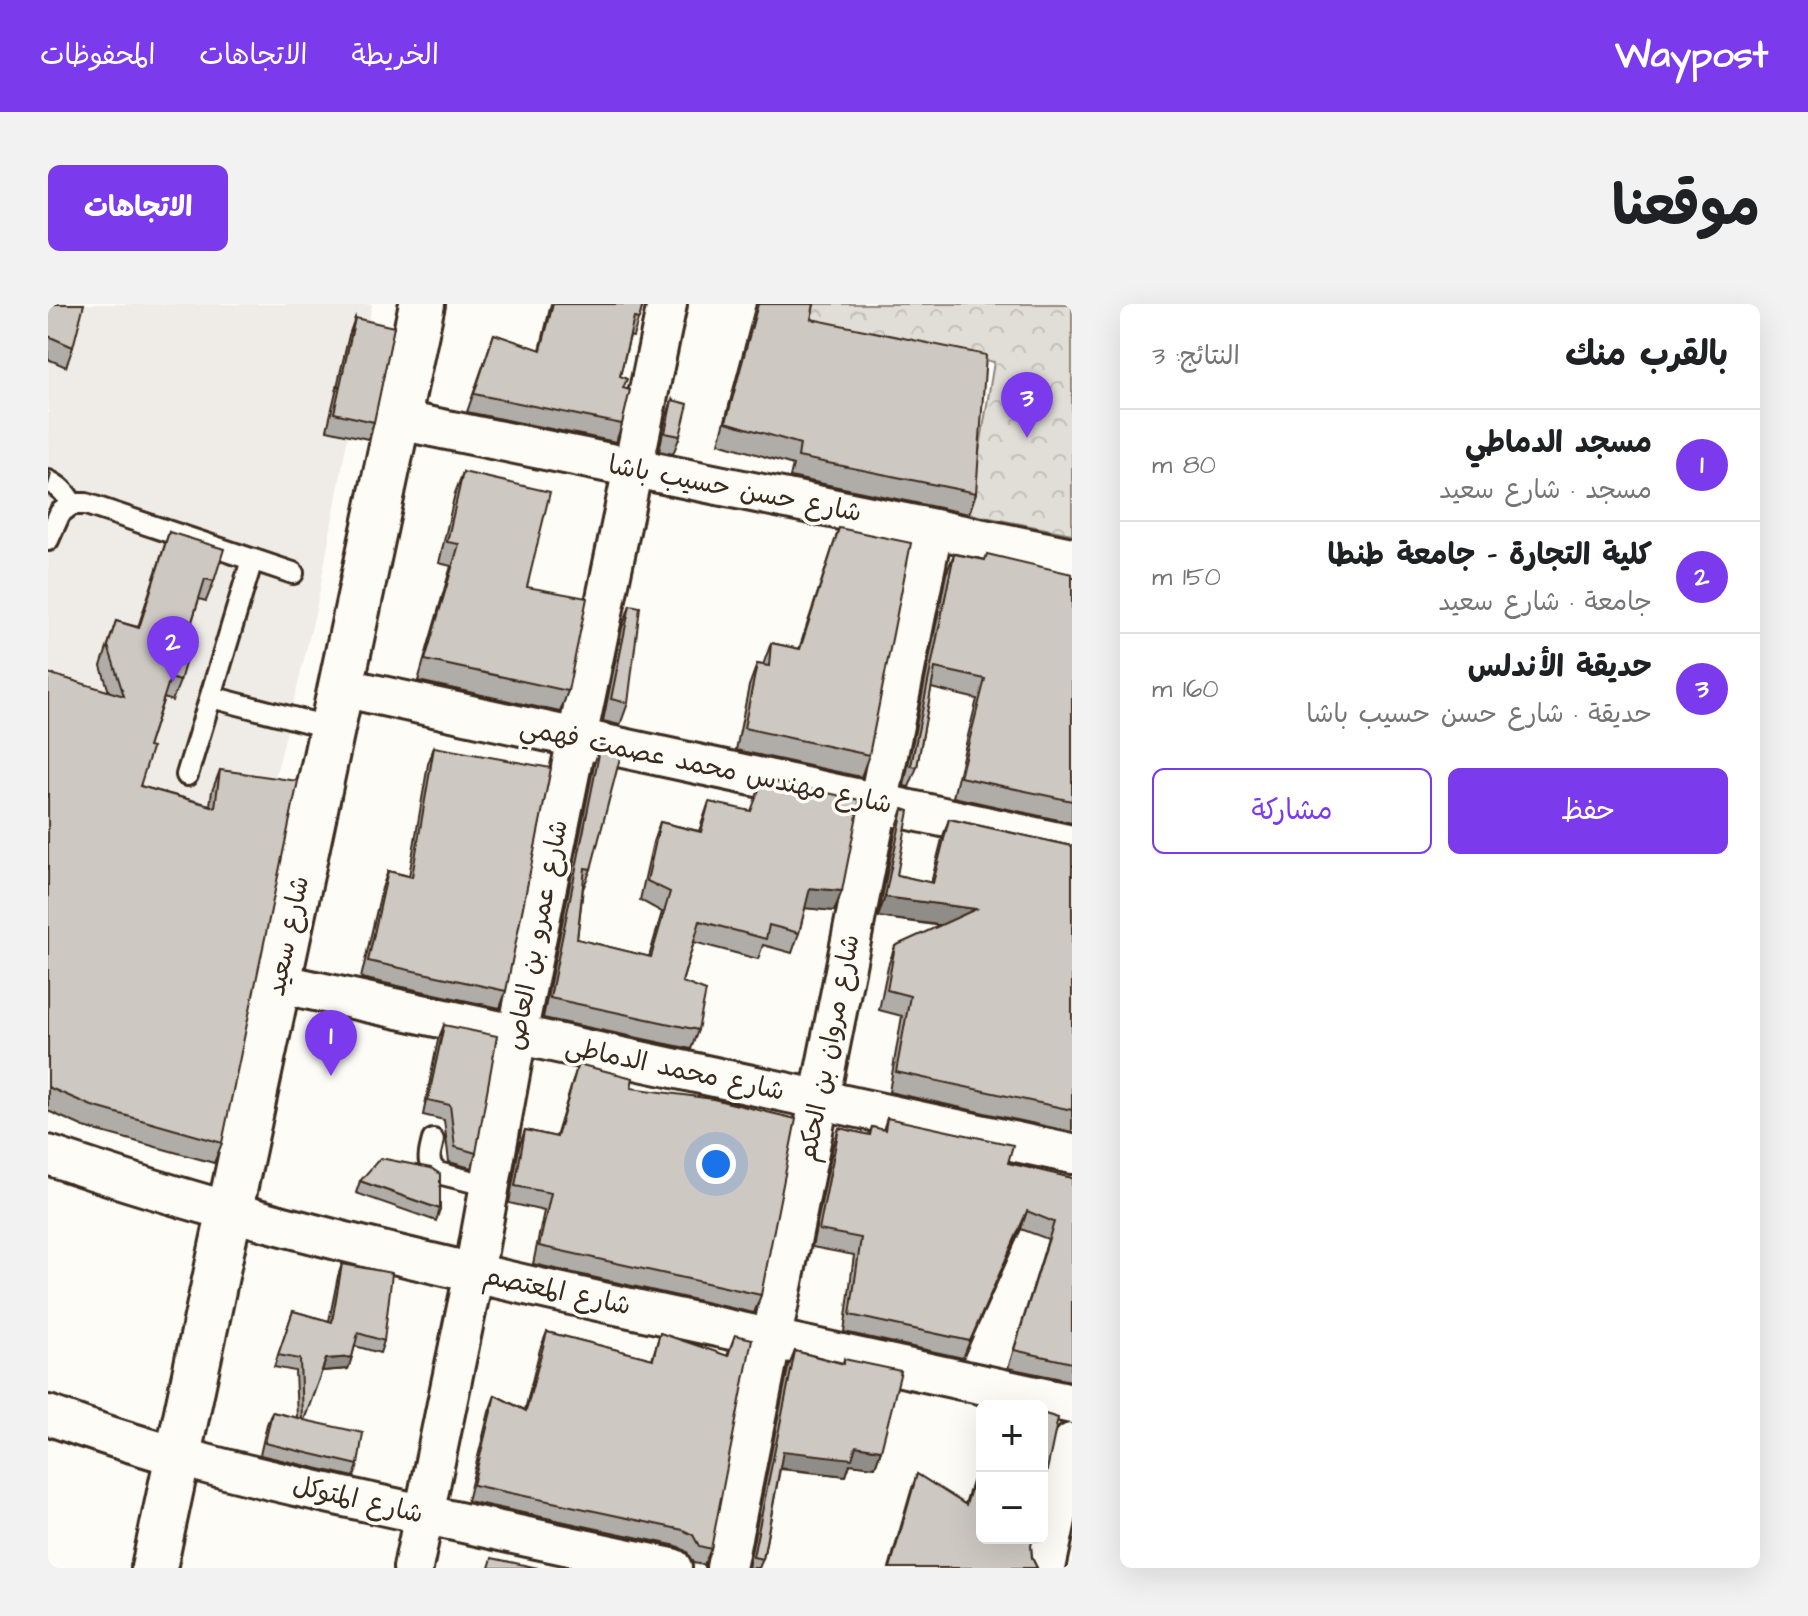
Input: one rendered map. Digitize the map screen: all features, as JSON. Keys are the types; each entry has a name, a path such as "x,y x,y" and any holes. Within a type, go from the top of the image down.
{"street":[{"name":"شارع سعيد","path":"154,1568 422,304"},
{"name":"شارع عمرو بن العاص","path":"413,1568 474,1273 517,1035 667,304"},
{"name":"شارع حسن حسيب باشا","path":"398,420 1072,557"},
{"name":"شارع مروان بن الحكم","path":"726,1568 933,529"},
{"name":"شارع مهندس محمد عصمت فهمي","path":"337,708 577,738 1072,845"},
{"name":"شارع محمد الدماطى","path":"278,983 1072,1154"},
{"name":"شارع المعتصم","path":"48,1155 230,1211 338,1240 474,1273 1072,1404"},
{"name":"شارع المتوكل","path":"48,1415 179,1457 424,1515 672,1568"},
{"path":"1046,1568 1072,1443"}],"lane":[{"path":"48,481 58,486 72,504"},
{"path":"48,540 60,513 72,504 86,504 293,573"},
{"path":"187,775 252,560"},
{"path":"211,697 337,708"},
{"path":"433,1140 429,1162 431,1168 438,1173 490,1186"}],"shaded area":[{"path":"48,304 372,304 317,605 280,759 192,1059 48,1009"}],"green space":[{"path":"779,304 1072,304 1072,534 969,514 994,362 777,313"}],"building":[{"path":"48,304 84,304 73,347 48,336"},
{"path":"553,304 643,304 639,319 634,318 620,376 627,379 623,388 630,390 622,424 474,394 494,334 541,350"},
{"path":"758,304 814,304 811,319 986,355 976,493 798,457 800,444 726,422"},
{"path":"355,318 394,327 374,422 334,413"},
{"path":"672,400 688,404 680,436 665,433"},
{"path":"463,472 550,492 527,587 587,598 568,691 425,660 459,544 447,542"},
{"path":"839,528 911,543 869,755 744,728 757,664 769,666 771,643 800,649"},
{"path":"169,532 224,549 214,581 205,579 186,641 191,642 180,681 170,678 148,747 152,748 140,786 215,807 220,770 298,781 222,1143 92,1106 48,1087 48,673 124,696 108,646 116,621 139,628"},
{"path":"954,554 985,560 987,554 1072,574 1072,801 960,777 985,679 935,668 917,767 911,766"},
{"path":"630,605 640,607 628,703 611,699"},
{"path":"601,744 621,749 621,754 591,869 585,868 577,939 651,957 670,892 647,881 660,822 701,832 709,802 751,811 763,779 860,800 842,891 810,888 799,933 769,925 766,939 700,921 682,982 706,991 698,1030 550,998"},
{"path":"434,747 551,768 506,991 368,961 388,871 412,877"},
{"path":"903,809 909,811 897,875 933,883 949,819 1072,846 1072,1110 896,1072 910,996 887,990 895,946 976,909 885,897"},
{"path":"444,1025 497,1036 476,1153 455,1147 450,1105 428,1100"},
{"path":"578,1064 633,1078 631,1088 713,1099 796,1119 761,1295 539,1246 551,1193 515,1186 525,1130 557,1137"},
{"path":"887,1118 1013,1145 1008,1163 1072,1178 1072,1363 1014,1350 1054,1222 1027,1211 970,1341 850,1315 861,1238 819,1230 839,1128 870,1135 872,1127 885,1130"},
{"path":"380,1158 431,1168 440,1174 440,1209 360,1181"},
{"path":"342,1264 392,1273 384,1341 358,1333 352,1357 326,1359 304,1420 363,1433 358,1465 265,1443 272,1412 302,1419 300,1359 278,1355 293,1311 332,1322"},
{"path":"547,1332 653,1359 660,1333 728,1356 735,1335 752,1339 711,1549 699,1546 693,1535 683,1530 473,1485 495,1395 526,1411"},
{"path":"795,1351 844,1364 844,1359 901,1371 881,1450 856,1446 852,1459 783,1451 763,1559 753,1557"},
{"path":"1048,1415 1058,1418 1048,1466"},
{"path":"976,1472 976,1544 1032,1544 1032,1558 1037,1568 890,1568 917,1474 966,1505"},
{"path":"492,1558 538,1568 489,1568"}],"place":[{"name":"حديقة الأندلس","path":"1027,438"},
{"name":"كلية التجارة - جامعة طنطا","path":"173,682"},
{"name":"مسجد الدماطي","path":"331,1076"}]}
